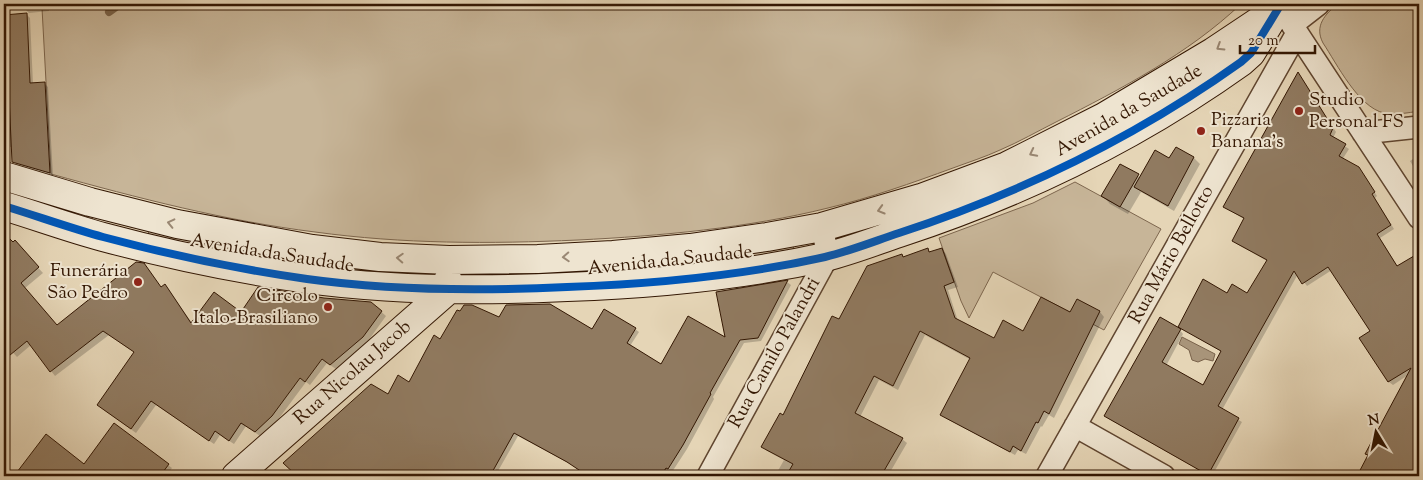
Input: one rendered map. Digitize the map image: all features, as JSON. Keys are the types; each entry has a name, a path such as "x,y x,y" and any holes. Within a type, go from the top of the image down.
{"street":[{"path":"1319,4 1285,16 1419,218"},
{"name":"Avenida da Saudade","path":"4,176 53,192 177,224 312,249 380,257 449,260 564,258 690,248 822,227 922,198 1007,166 1104,117 1213,52 1285,16"},
{"name":"Avenida da Saudade","path":"4,206 116,240 188,257 308,279 377,286 448,290 567,288 674,280 772,267 828,256 972,208 1048,176 1118,140 1241,62 1285,16"},
{"name":"Rua Mário Bellotto","path":"1047,476 1075,426 1285,16"},
{"path":"1363,133 1419,127"},
{"path":"116,240 123,211"},
{"name":"Rua Camilo Palandri","path":"708,476 828,256 822,227"},
{"path":"448,290 449,260"},
{"name":"Rua Nicolau Jacob","path":"236,476 448,290"},
{"path":"1075,426 1164,476"}],"shaded area":[{"path":"46,4 1241,4 1199,39 1176,55 1080,110 994,153 875,195 798,215 704,230 609,238 479,242 381,239 248,222 116,192 51,174 42,8 46,8"},
{"path":"1338,4 1419,4 1419,111 1397,114 1384,113 1374,109 1365,102 1349,84 1323,43 1320,31 1320,26 1325,16"},
{"path":"1075,182 1161,229 1104,330 993,272 969,318 961,301 939,238 1033,203"},
{"path":"4,189 93,216 92,220 4,193"},
{"path":"149,231 244,251 310,262 397,271 397,274 303,266 271,261 178,242 148,234"},
{"path":"793,246 794,249 756,256 681,266 492,276 493,273 606,268 681,262"},
{"path":"1182,337 1215,354 1213,361 1205,359 1198,362 1192,360 1189,350 1179,344"}],"building":[{"path":"27,13 30,83 45,82 50,173 12,162 7,52 4,52 4,15"},
{"path":"1298,72 1333,128 1330,135 1346,144 1339,156 1359,167 1375,192 1372,194 1391,225 1377,234 1397,266 1419,253 1419,476 1357,476 1368,455 1365,454 1411,368 1388,382 1359,338 1370,331 1328,267 1302,284 1294,271 1218,406 1239,418 1208,475 1104,416 1160,317 1181,329 1162,362 1203,385 1221,351 1178,327 1203,279 1227,293 1232,284 1247,293 1267,260 1232,241 1244,218 1223,207"},
{"path":"1176,147 1194,157 1168,206 1134,187 1155,150 1169,158"},
{"path":"1120,164 1139,174 1120,207 1101,196"},
{"path":"4,233 13,242 15,240 39,267 21,283 57,325 136,262 144,263 161,287 165,284 191,323 214,292 241,312 258,287 324,298 371,302 382,311 363,337 330,365 322,359 305,382 300,378 272,416 255,432 241,423 229,441 215,431 209,441 151,401 131,429 97,405 134,352 103,331 50,372 27,341 4,360"},
{"path":"928,248 929,252 942,248 954,282 944,286 955,318 994,338 1003,320 1023,331 1041,297 1070,312 1077,299 1100,311 1049,414 1044,411 1021,451 1013,446 1010,452 940,415 970,358 920,331 893,386 874,376 855,413 903,438 881,476 786,476 793,464 761,447 780,413 783,415 832,316 839,319 867,266 902,254 903,257"},
{"path":"788,280 758,338 740,340 683,445 668,469 666,468 661,476 588,476 567,462 514,433 490,476 297,476 283,463 371,384 388,394 398,375 409,382 434,335 440,339 457,310 460,311 464,305 472,305 499,317 506,305 550,304 592,329 604,309 636,328 627,343 661,364 688,316 725,337 716,292"},
{"path":"114,423 169,464 160,476 14,476 46,434 84,464"}],"waterway":[{"path":"109,12 120,4"}],"cycle path":[{"path":"4,206 128,244 179,256 281,275 372,286 437,289 599,286 696,278 793,264 844,252 989,200 1076,161 1119,139 1160,115 1241,62 1251,53 1281,4"}],"place":[{"name":"Studio Personal FS","path":"1299,111"},
{"name":"Pizzaria Banana's","path":"1201,131"},
{"name":"Funerária São Pedro","path":"138,282"},
{"name":"Circolo Italo-Brasiliano","path":"328,307"}]}
